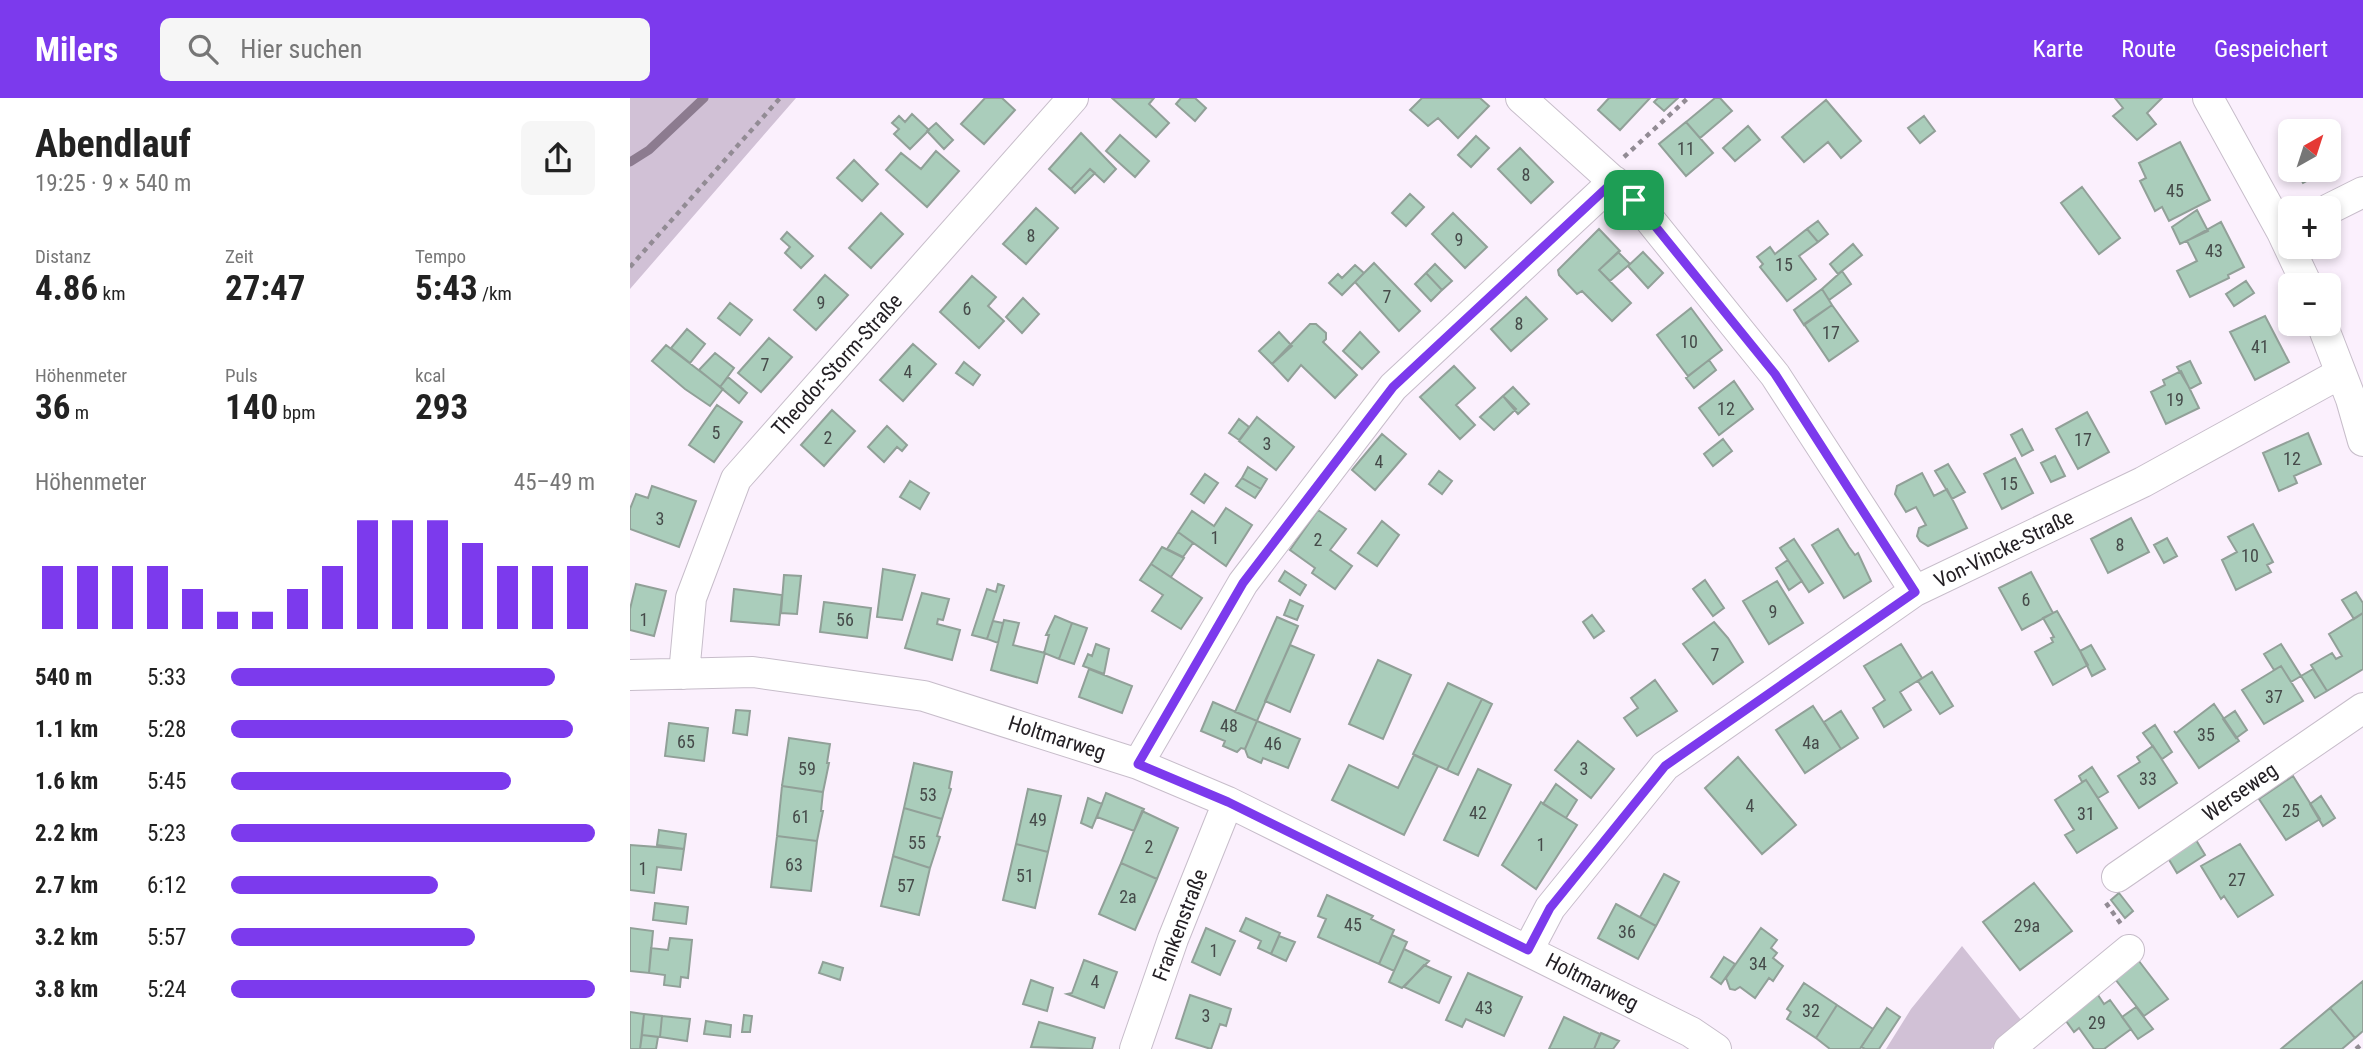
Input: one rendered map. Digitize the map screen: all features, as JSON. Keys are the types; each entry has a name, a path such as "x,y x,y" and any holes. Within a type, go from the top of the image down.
{"street":[{"name":"Theodor-Storm-Straße","path":"684,674 691,598 736,479 1073,98"},
{"path":"1521,98 1634,200 1775,374 1915,592"},
{"path":"2208,98 2278,216"},
{"path":"1138,764 1243,583 1393,387 1610,177"},
{"path":"2341,203 2363,192"},
{"path":"2328,336 2352,388 2363,441"},
{"name":"Von-Vincke-Straße","path":"1528,950 1550,908 1665,766 1915,592 2143,482 2352,388"},
{"name":"Holtmarweg","path":"630,675 753,672 924,696 1138,764 1228,802 1692,1032 1716,1049"},
{"name":"Werseweg","path":"2117,877 2363,708"},
{"name":"Frankenstraße","path":"1135,1049 1173,939 1228,802"},
{"path":"2008,1049 2129,950"}],"path":[{"path":"630,267 780,98"},
{"path":"1610,177 1688,98"},
{"path":"2117,877 2097,890 2132,939 2129,950"},
{"path":"2356,1049 2363,1043"}],"shaded area":[{"path":"630,98 796,98 630,289"},
{"path":"1962,946 2022,1021 1991,1049 1886,1049 1911,1009"}],"building":[{"path":"985,98 1002,98 1015,110 984,144 961,124"},
{"path":"1112,98 1154,98 1149,104 1169,123 1156,137"},
{"path":"1181,98 1195,98 1206,108 1195,121 1176,104"},
{"path":"1422,98 1480,98 1489,106 1458,138 1438,118 1428,126 1410,110"},
{"path":"1609,98 1650,98 1620,130 1598,110"},
{"path":"1658,98 1678,98 1664,111 1654,102"},
{"path":"1715,98 1720,98 1732,111 1700,138 1686,122"},
{"path":"2115,98 2162,98 2147,113 2156,124 2137,140 2113,116 2123,108"},
{"path":"1826,100 1861,141 1841,158 1828,142 1804,162 1782,137"},
{"path":"912,114 929,130 910,149 894,134 899,129 892,123 899,116 905,122"},
{"path":"1924,116 1935,131 1920,143 1908,128"},
{"path":"1686,122 1713,153 1686,176 1659,144"},
{"path":"936,123 953,140 944,149 927,131"},
{"path":"1748,126 1760,140 1735,161 1723,148"},
{"path":"1081,133 1116,169 1104,182 1090,169 1071,189 1049,169"},
{"path":"1120,135 1149,161 1135,177 1106,151"},
{"path":"1476,136 1489,148 1471,167 1458,155"},
{"path":"2180,142 2210,200 2169,221 2162,207 2155,211 2140,181 2146,178 2139,163"},
{"path":"1520,148 1553,182 1531,203 1498,169"},
{"path":"936,151 959,171 927,207 886,170 901,153 921,169"},
{"path":"854,160 878,184 862,201 837,178"},
{"path":"1090,169 1095,173 1075,193 1071,189"},
{"path":"2082,187 2120,238 2099,254 2061,203"},
{"path":"1410,194 1424,207 1406,226 1392,213"},
{"path":"1036,208 1058,228 1026,264 1003,244"},
{"path":"2197,210 2208,231 2180,244 2172,227"},
{"path":"881,213 903,234 871,268 849,248"},
{"path":"1453,213 1487,247 1465,268 1432,234"},
{"path":"1818,221 1828,234 1818,242 1807,229"},
{"path":"2221,222 2244,267 2228,275 2229,278 2190,297 2177,271 2197,261 2187,241"},
{"path":"1599,229 1620,251 1599,270 1631,303 1612,321 1582,291 1577,294 1559,275 1558,270"},
{"path":"1807,229 1818,242 1799,256 1816,279 1787,301 1760,267 1763,264 1757,257 1770,247 1775,254"},
{"path":"787,232 813,256 801,268 785,253 790,247 781,239"},
{"path":"1853,244 1862,255 1838,274 1830,264"},
{"path":"1618,252 1630,264 1610,281 1599,270"},
{"path":"1643,252 1663,273 1648,288 1628,266"},
{"path":"1374,263 1420,311 1399,331 1355,282"},
{"path":"1435,264 1452,281 1442,290 1426,273"},
{"path":"1355,265 1364,273 1342,295 1329,283 1338,274 1342,278"},
{"path":"1842,271 1851,284 1829,300 1822,289"},
{"path":"1426,273 1442,290 1431,301 1415,284"},
{"path":"825,275 848,295 816,330 794,310"},
{"path":"972,276 996,297 988,306 1004,321 979,348 940,312"},
{"path":"2246,281 2254,293 2234,306 2226,294"},
{"path":"1822,289 1832,305 1804,325 1794,310"},
{"path":"1526,297 1547,319 1511,351 1491,329"},
{"path":"1023,298 1039,314 1022,333 1006,317"},
{"path":"730,303 752,320 740,335 718,318"},
{"path":"1832,305 1858,341 1829,361 1804,324"},
{"path":"1691,308 1722,350 1688,376 1657,335"},
{"path":"2265,316 2289,362 2255,380 2230,332"},
{"path":"1310,324 1316,324 1326,333 1323,342 1357,375 1335,398 1301,365 1288,381 1272,364"},
{"path":"687,329 705,344 690,363 671,348"},
{"path":"1279,332 1292,346 1272,364 1259,351"},
{"path":"1360,332 1379,352 1362,369 1343,351"},
{"path":"769,338 792,357 761,392 738,373"},
{"path":"913,344 936,364 903,401 880,380"},
{"path":"666,345 723,389 710,406 652,361"},
{"path":"715,353 734,368 720,387 699,370"},
{"path":"1709,360 1716,370 1694,388 1686,378"},
{"path":"2190,361 2201,383 2190,389 2177,367"},
{"path":"964,362 980,375 973,385 956,373"},
{"path":"1454,366 1475,388 1456,405 1475,425 1460,439 1420,397"},
{"path":"2181,371 2199,408 2166,424 2151,392 2165,385 2163,380"},
{"path":"728,377 747,393 739,403 720,387"},
{"path":"1734,381 1753,409 1719,435 1699,408"},
{"path":"1513,387 1529,404 1518,414 1503,396"},
{"path":"1503,396 1516,409 1494,430 1480,417"},
{"path":"717,405 742,422 714,462 689,445"},
{"path":"832,410 855,431 824,466 801,445"},
{"path":"2087,412 2109,452 2078,469 2056,429"},
{"path":"1257,417 1294,447 1276,470 1239,441"},
{"path":"1239,419 1249,427 1239,440 1229,433"},
{"path":"887,426 907,445 902,451 897,447 884,462 868,447"},
{"path":"2022,429 2033,450 2022,456 2011,435"},
{"path":"2308,433 2321,464 2294,476 2297,483 2279,491 2263,453"},
{"path":"1382,434 1406,454 1375,490 1352,470"},
{"path":"1723,439 1732,451 1713,466 1704,454"},
{"path":"2055,456 2065,476 2051,482 2041,463"},
{"path":"2015,458 2033,493 2002,509 1984,474"},
{"path":"1948,464 1965,492 1952,499 1935,471"},
{"path":"1248,467 1267,479 1261,489 1242,478"},
{"path":"1439,471 1452,481 1442,494 1429,484"},
{"path":"1922,473 1934,496 1947,489 1967,528 1928,546 1917,536 1919,528 1926,525 1916,507 1906,512 1895,494 1897,486"},
{"path":"1205,474 1218,483 1204,503 1191,494"},
{"path":"1242,478 1261,489 1255,498 1236,486"},
{"path":"910,481 929,493 920,509 900,497"},
{"path":"652,486 696,501 679,547 630,529 630,509 636,494 648,498"},
{"path":"1226,508 1252,525 1226,566 1178,532 1192,511 1214,526"},
{"path":"1318,510 1346,529 1330,550 1352,566 1335,589 1312,573 1315,568 1290,550"},
{"path":"2131,518 2149,552 2108,573 2091,539"},
{"path":"1382,521 1399,535 1377,566 1358,553"},
{"path":"2253,524 2273,562 2267,565 2271,572 2236,590 2222,560 2237,552 2228,537"},
{"path":"1838,529 1855,555 1858,553 1871,581 1844,598 1812,545"},
{"path":"1178,532 1193,543 1183,557 1167,549"},
{"path":"2167,538 2177,556 2164,563 2154,545"},
{"path":"1794,539 1823,583 1809,592 1780,548"},
{"path":"1162,547 1184,558 1171,577 1151,564"},
{"path":"1788,560 1802,581 1789,590 1776,568"},
{"path":"1151,564 1202,598 1181,629 1152,611 1163,595 1140,580"},
{"path":"883,569 915,575 902,620 877,617"},
{"path":"1285,571 1306,585 1300,595 1279,581"},
{"path":"2031,572 2053,613 2022,630 1999,588"},
{"path":"784,575 801,576 797,614 781,613"},
{"path":"1705,580 1724,608 1713,616 1693,589"},
{"path":"1777,581 1803,623 1769,644 1743,601"},
{"path":"636,584 666,591 654,636 630,630 630,609"},
{"path":"998,584 1004,586 987,639 972,635 987,589 996,592"},
{"path":"734,589 782,595 779,625 731,621"},
{"path":"2356,592 2363,603 2363,613 2354,619 2342,600"},
{"path":"922,593 949,599 943,620 938,619 937,624 960,630 952,660 905,648"},
{"path":"1290,600 1303,606 1297,620 1284,615"},
{"path":"824,602 871,608 867,638 820,632"},
{"path":"2057,611 2088,665 2053,685 2035,652 2053,642 2051,638 2054,637 2043,618"},
{"path":"2363,613 2363,669 2327,691 2311,665 2332,653 2336,659 2342,656 2329,634"},
{"path":"1592,615 1604,631 1594,638 1583,622"},
{"path":"1055,616 1072,623 1059,659 1044,653 1049,635 1046,635"},
{"path":"1277,617 1298,626 1257,721 1235,712"},
{"path":"1004,620 1019,623 1013,645 1045,653 1037,683 991,670"},
{"path":"993,621 1003,623 998,643 987,639"},
{"path":"1714,622 1743,662 1713,684 1683,644"},
{"path":"1072,623 1087,628 1074,664 1059,659"},
{"path":"1096,644 1109,649 1104,674 1083,666 1088,654 1092,656"},
{"path":"1901,644 1922,678 1900,692 1911,710 1884,727 1873,708 1885,700 1864,666"},
{"path":"2281,644 2301,676 2291,682 2281,666 2274,670 2264,654"},
{"path":"1290,645 1314,655 1290,712 1265,701"},
{"path":"2091,645 2105,669 2092,676 2080,651"},
{"path":"1378,660 1411,675 1383,739 1349,724"},
{"path":"2281,666 2303,701 2264,724 2242,690"},
{"path":"1089,669 1132,686 1122,713 1079,697"},
{"path":"2313,669 2327,691 2315,698 2301,676"},
{"path":"1932,672 1953,706 1940,714 1918,681"},
{"path":"1655,680 1677,711 1637,736 1624,718 1638,708 1631,698"},
{"path":"1448,683 1482,699 1447,770 1413,754"},
{"path":"1482,699 1492,704 1458,775 1447,770"},
{"path":"1213,702 1257,721 1245,749 1241,748 1237,752 1223,746 1225,741 1201,731"},
{"path":"2214,704 2239,741 2199,768 2174,731 2176,733"},
{"path":"1813,706 1841,749 1805,773 1776,730"},
{"path":"736,710 750,711 747,735 733,733"},
{"path":"1841,711 1858,738 1841,749 1824,722"},
{"path":"2235,711 2247,730 2236,738 2223,719"},
{"path":"1257,721 1300,739 1288,768 1263,758 1261,763 1248,757 1245,749"},
{"path":"669,723 708,728 704,761 665,756"},
{"path":"2155,725 2172,752 2162,759 2143,733"},
{"path":"789,738 830,744 823,792 782,786"},
{"path":"1578,741 1614,769 1591,798 1555,770"},
{"path":"2153,746 2177,783 2139,808 2118,776 2140,762 2137,757"},
{"path":"1414,755 1438,766 1404,835 1332,800 1349,765 1398,788"},
{"path":"1738,757 1796,825 1762,854 1705,788"},
{"path":"914,763 952,772 951,789 942,819 904,808"},
{"path":"2092,767 2108,792 2098,798 2086,780 2082,782 2079,776"},
{"path":"1478,769 1511,785 1478,856 1444,840"},
{"path":"2293,776 2320,819 2286,840 2259,799"},
{"path":"2086,780 2117,828 2077,853 2065,835 2074,830 2055,800"},
{"path":"1556,784 1577,800 1566,818 1543,804"},
{"path":"782,786 823,792 823,811 817,841 777,836"},
{"path":"1028,789 1061,796 1048,852 1016,844"},
{"path":"1106,793 1144,809 1134,831 1097,817"},
{"path":"2321,796 2335,818 2323,826 2310,804"},
{"path":"1088,798 1102,804 1092,828 1081,823"},
{"path":"1541,802 1577,825 1536,889 1502,865"},
{"path":"904,808 942,819 937,836 940,837 930,868 893,856"},
{"path":"1142,811 1178,828 1157,879 1121,863"},
{"path":"659,830 686,834 684,849 657,845"},
{"path":"777,836 817,841 811,891 771,887"},
{"path":"2196,840 2205,855 2177,873 2168,858"},
{"path":"1016,844 1048,852 1035,908 1003,900"},
{"path":"2240,844 2273,895 2238,917 2224,896 2221,899 2201,866"},
{"path":"630,845 684,849 681,870 657,867 654,893 630,890"},
{"path":"893,856 930,868 919,915 881,906"},
{"path":"1121,863 1157,879 1135,930 1099,914"},
{"path":"1664,874 1679,882 1656,926 1640,917"},
{"path":"2034,883 2072,931 2020,970 1983,922"},
{"path":"2119,893 2133,911 2125,918 2111,900"},
{"path":"1327,895 1373,916 1371,919 1394,930 1379,964 1318,937 1326,919 1318,916"},
{"path":"655,903 688,907 686,924 653,920"},
{"path":"1616,904 1656,926 1638,959 1598,938"},
{"path":"1246,918 1280,933 1271,954 1258,948 1261,941 1240,931"},
{"path":"630,928 653,931 649,973 630,971"},
{"path":"1206,928 1235,941 1220,975 1192,962"},
{"path":"1761,928 1777,940 1771,948 1777,953 1773,958 1783,966 1773,981 1769,978 1755,998 1740,987 1730,989 1726,978"},
{"path":"1392,935 1407,942 1394,971 1379,964"},
{"path":"1279,936 1295,942 1286,961 1271,954"},
{"path":"670,938 692,940 688,978 681,977 680,987 664,985 665,975 649,973 651,948 668,950"},
{"path":"1404,949 1429,961 1402,988 1389,982"},
{"path":"2132,952 2168,999 2144,1016 2108,970"},
{"path":"1724,957 1735,964 1721,984 1711,977"},
{"path":"1084,960 1117,972 1104,1008 1067,994 1072,993"},
{"path":"823,962 843,968 840,980 819,973"},
{"path":"1424,965 1451,977 1439,1003 1404,987"},
{"path":"1468,973 1522,997 1504,1036 1466,1019 1462,1027 1446,1020"},
{"path":"1031,980 1053,988 1047,1011 1023,1004"},
{"path":"2363,981 2363,1031 2355,1038 2330,1008"},
{"path":"1804,983 1837,1005 1816,1038 1787,1019 1791,1012 1787,1009"},
{"path":"2094,989 2104,1004 2110,1000 2131,1029 2104,1049 2094,1049 2079,1028 2074,1032 2061,1014"},
{"path":"1190,995 1231,1009 1226,1026 1220,1024 1211,1049 1176,1038"},
{"path":"1837,1005 1873,1029 1860,1049 1830,1049 1816,1038"},
{"path":"2136,1007 2153,1029 2138,1039 2122,1017"},
{"path":"1887,1008 1900,1017 1879,1049 1861,1047"},
{"path":"2330,1008 2355,1038 2342,1049 2281,1049"},
{"path":"630,1012 644,1014 640,1049 630,1049"},
{"path":"644,1014 662,1016 660,1037 642,1035"},
{"path":"744,1015 752,1016 750,1032 742,1032"},
{"path":"662,1016 690,1019 687,1041 660,1037"},
{"path":"1564,1017 1600,1034 1594,1049 1549,1049"},
{"path":"706,1021 731,1025 730,1037 704,1034"},
{"path":"1039,1022 1095,1038 1092,1049 1031,1047"},
{"path":"1601,1033 1619,1041 1613,1049 1594,1049"},
{"path":"642,1035 658,1037 656,1049 640,1049"}],"waterway":[{"path":"630,162 649,150 704,98"}],"route":[{"path":"1614,181 1634,200 1775,374 1915,592 1665,766 1550,908 1528,950 1228,802 1138,764 1243,583 1393,387 1614,181"}]}
